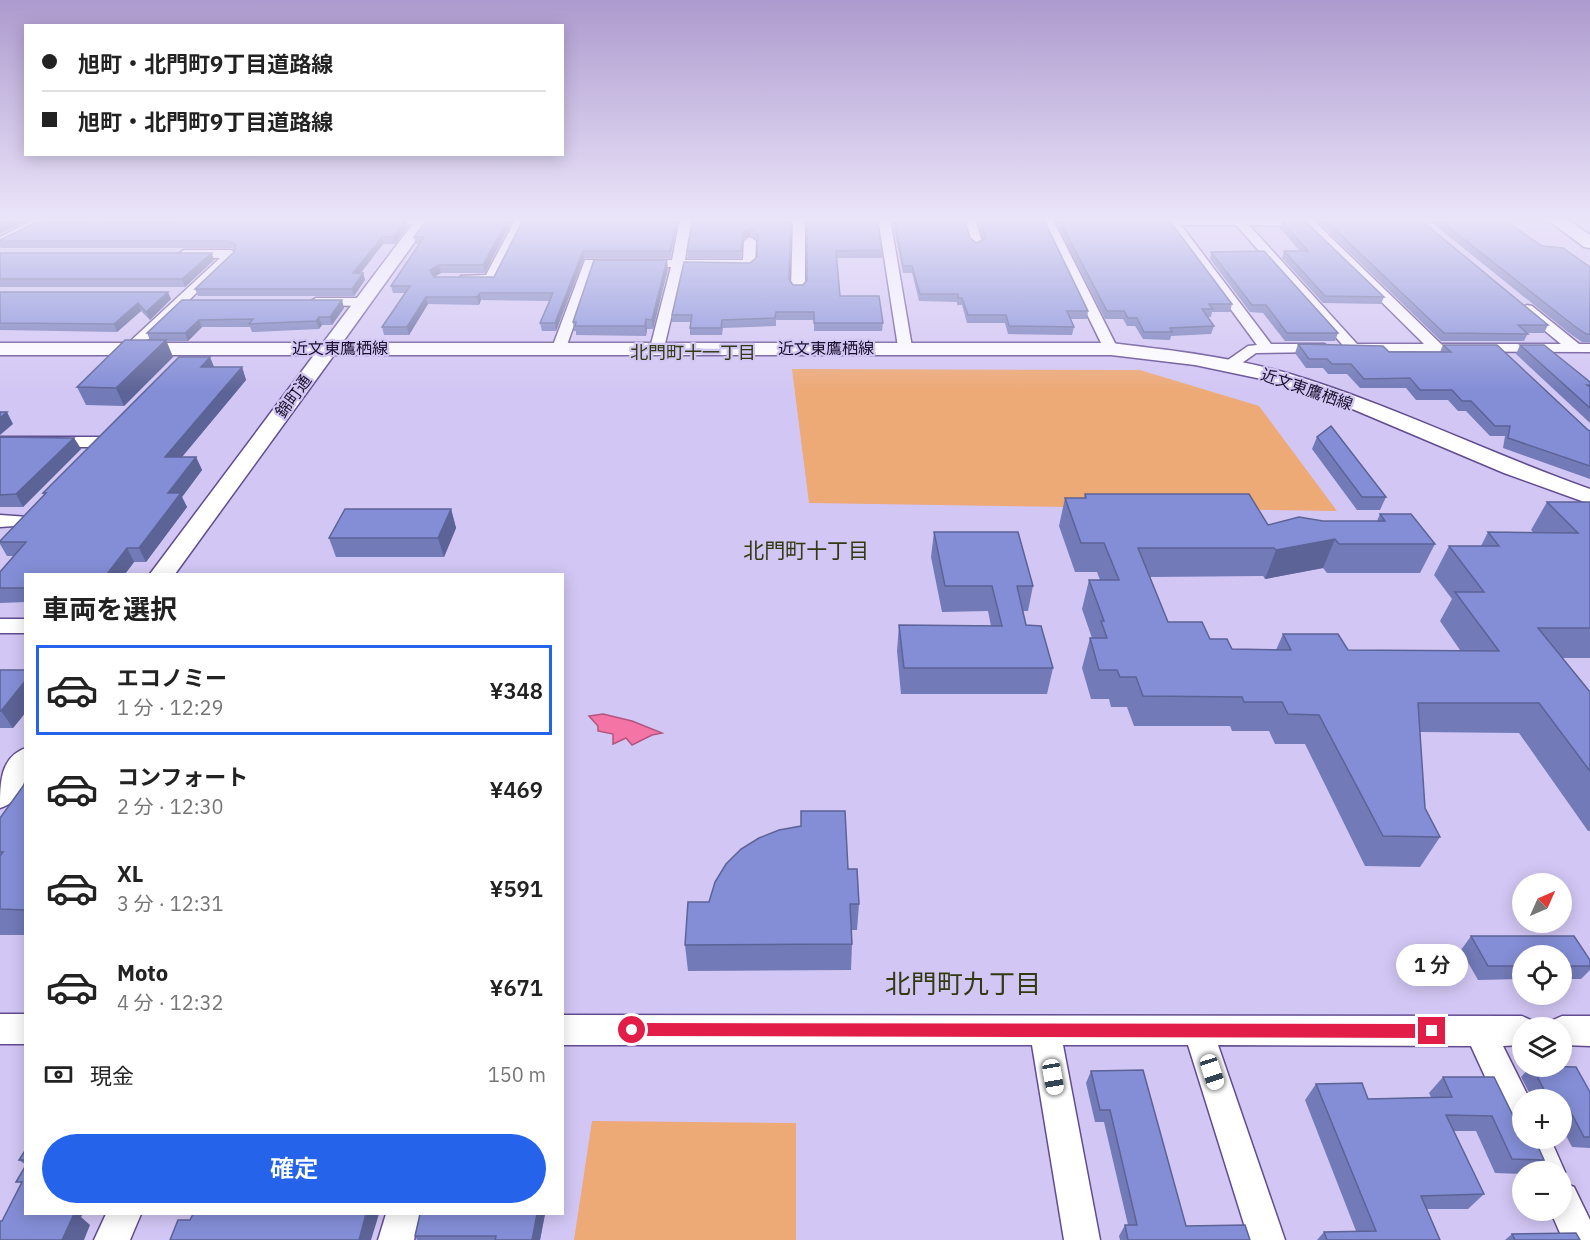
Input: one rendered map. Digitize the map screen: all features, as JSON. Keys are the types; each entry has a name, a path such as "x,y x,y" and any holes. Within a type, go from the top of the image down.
{"street":[{"path":"130,349 208,276"},
{"name":"錦町通","path":"163,573 382,276"},
{"path":"451,279 490,279 492,276"},
{"path":"559,348 584,276"},
{"path":"657,348 675,276"},
{"path":"798,276 798,287"},
{"path":"893,276 905,347"},
{"path":"1070,276 1111,349"},
{"path":"1213,276 1266,348"},
{"path":"1288,276 1353,348"},
{"path":"1363,276 1437,348"},
{"path":"165,293 203,302"},
{"path":"1513,298 1583,348"},
{"path":"306,302 363,302"},
{"name":"近文東鷹栖線","path":"0,349 905,347 1111,349 1171,355 1230,365 1279,378 1330,394 1590,497"},
{"path":"177,365 194,348"},
{"path":"1230,365 1253,349 1266,348 1583,348"},
{"path":"1497,348 1514,364"},
{"path":"0,442 106,438 86,458"},
{"path":"4,529 26,517"},
{"path":"0,626 24,626"},
{"path":"0,795 24,763"},
{"path":"0,1029 24,1029"},
{"path":"564,1030 1512,1031"},
{"path":"1045,1030 1082,1240"},
{"path":"1198,1030 1267,1240"},
{"path":"1479,1031 1512,1099"},
{"path":"1572,1031 1590,1031"},
{"path":"112,1240 124,1215"},
{"path":"396,1240 403,1215"},
{"path":"1572,1221 1581,1240"}],"shaded area":[{"path":"792,369 1140,370 1259,406 1337,511 809,503"},
{"path":"603,714 632,721 662,733 652,735 632,745 626,738 613,744 613,734 598,731 598,726 589,716"},
{"path":"592,1121 796,1123 796,1240 574,1240"}],"building":[{"path":"0,276 186,276 182,279 0,279"},
{"path":"209,276 361,276 352,289 195,289"},
{"path":"398,276 573,276 555,323 540,323 553,293 480,293 477,297 426,297 407,327 382,327 410,286 391,286"},
{"path":"589,276 663,276 652,320 646,319 645,326 575,326 576,322 573,322"},
{"path":"681,276 789,276 793,285 803,285 807,276 838,276 840,296 879,296 883,323 814,323 814,312 776,312 775,318 722,320 721,328 690,328 692,315 672,315"},
{"path":"915,276 1071,276 1088,311 1067,311 1074,327 1009,326 1006,315 968,315 962,298 958,298 958,294 920,294"},
{"path":"1088,276 1211,276 1232,304 1209,304 1213,309 1202,309 1214,326 1170,328 1172,332 1144,332 1137,318 1128,318 1124,311 1107,311"},
{"path":"1229,276 1286,276 1338,333 1287,333 1266,305 1252,305"},
{"path":"1307,276 1362,276 1384,297 1325,296"},
{"path":"1384,276 1488,276 1548,325 1518,325 1528,334 1444,333"},
{"path":"1511,276 1590,276 1590,334 1586,334"},
{"path":"0,292 168,292 146,312 138,303 114,324 0,323"},
{"path":"182,300 342,300 330,317 319,317 316,321 249,324 253,319 199,320 185,333 147,333"},
{"path":"125,340 166,340 116,388 77,387"},
{"path":"1298,344 1383,346 1389,352 1451,352 1443,345 1497,345 1590,431 1590,466 1508,438 1510,426 1495,426 1471,401 1462,401 1452,390 1420,390 1410,378 1364,379 1351,364 1332,364 1327,359 1309,359"},
{"path":"1520,345 1544,345 1590,382 1590,385 1587,385 1590,387 1590,408"},
{"path":"179,357 210,357 201,367 242,367 165,457 196,457 168,493 181,493 139,548 127,548 108,573 24,573 24,588 0,588 0,572 26,542 0,541 46,493 43,493"},
{"path":"1331,426 1386,497 1362,497 1317,437"},
{"path":"0,437 74,438 16,494 0,495"},
{"path":"1085,494 1249,494 1268,525 1299,517 1323,521 1385,521 1380,514 1411,514 1435,544 1339,544 1335,539 1276,550 1274,548 1138,548 1168,622 1202,622 1210,639 1227,639 1232,649 1291,650 1283,634 1338,634 1348,650 1499,651 1455,592 1484,592 1449,546 1499,546 1488,532 1578,533 1547,502 1590,502 1590,628 1538,628 1590,692 1590,771 1539,703 1418,703 1425,808 1440,837 1383,836 1319,715 1288,714 1282,702 1244,702 1242,697 1143,696 1136,677 1120,677 1117,670 1099,670 1090,638 1107,638 1101,621 1104,621 1089,580 1119,580 1104,543 1081,543 1065,498 1086,498"},
{"path":"345,509 451,509 438,538 329,538"},
{"path":"934,532 1018,532 1033,586 1017,586 1026,625 1041,626 1053,668 904,668 899,625 1002,626 992,586 945,586"},
{"path":"0,670 24,670 24,682 0,711"},
{"path":"24,785 24,910 0,909 0,856 3,852 0,852 0,818"},
{"path":"801,811 845,811 848,869 857,869 859,904 850,904 852,944 685,945 688,902 709,902 715,882 726,864 741,849 779,830 801,826"},
{"path":"1471,936 1574,936 1590,960 1590,966 1572,966 1572,945 1512,945 1512,966 1488,966"},
{"path":"1572,1067 1576,1067 1590,1092 1590,1137 1584,1137 1572,1114 1572,1089 1543,1088 1538,1077 1572,1077"},
{"path":"1143,1070 1186,1226 1245,1225 1250,1240 1128,1240 1125,1225 1137,1225 1110,1110 1100,1110 1091,1071"},
{"path":"1443,1077 1494,1077 1512,1114 1512,1149 1539,1149 1544,1160 1512,1159 1492,1116 1446,1115 1484,1194 1421,1196 1440,1240 1327,1240 1324,1232 1376,1231 1316,1084 1362,1083 1368,1099 1452,1097"},
{"path":"24,1168 24,1215 74,1215 62,1240 0,1240 0,1221 22,1182 16,1182"},
{"path":"192,1215 366,1215 359,1240 170,1240 178,1220 190,1220"},
{"path":"420,1215 537,1215 532,1240 495,1240 496,1236 415,1236"},
{"path":"1576,1233 1580,1240 1515,1240 1512,1234"}],"district":[{"name":"北門町十一丁目","path":"693,353"},
{"name":"北門町十丁目","path":"806,551"},
{"name":"北門町九丁目","path":"963,984"}],"route":[{"path":"632,1030 1432,1031"}]}
